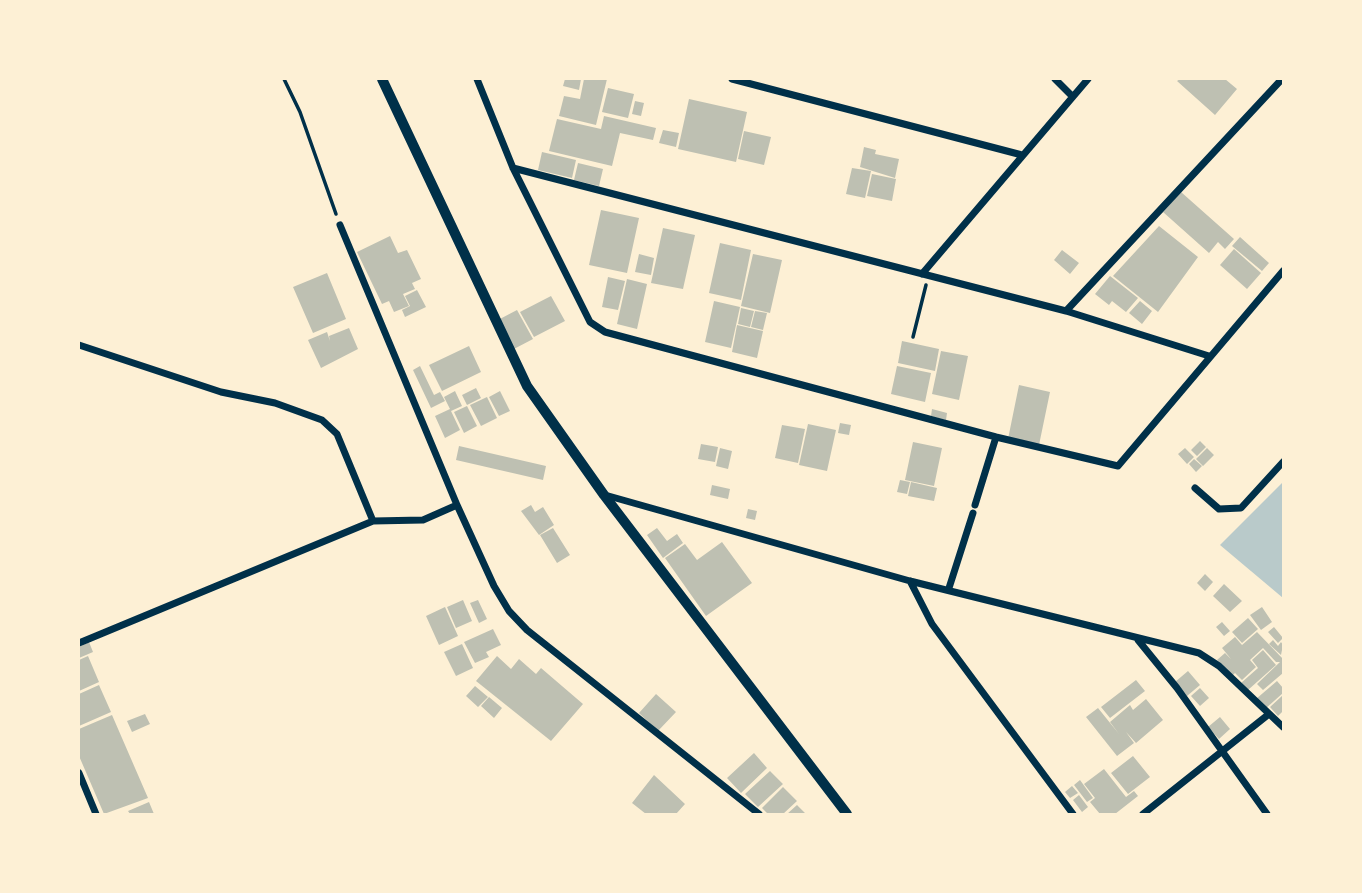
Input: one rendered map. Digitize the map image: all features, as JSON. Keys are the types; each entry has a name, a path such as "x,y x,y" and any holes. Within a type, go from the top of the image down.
{"street":[{"path":"382,79 527,387 604,495 847,814"},
{"path":"477,79 513,168 590,322 605,332 996,437 1118,466 1283,271"},
{"path":"732,79 1022,155"},
{"path":"1055,79 1072,96"},
{"path":"922,274 1088,79"},
{"path":"1066,311 1282,79"},
{"path":"513,168 1066,311 1209,356"},
{"path":"340,225 457,505 494,586 509,611 527,630 759,814"},
{"path":"79,345 221,392 275,403 322,420 337,434 373,521"},
{"path":"948,588 996,437"},
{"path":"1195,488 1219,509 1241,508 1283,462"},
{"path":"604,495 910,581 948,588 1207,656 1283,727"},
{"path":"79,643 373,521 422,520 457,505"},
{"path":"910,581 932,624 1073,814"},
{"path":"1138,639 1177,688 1220,752 1267,814"},
{"path":"1143,814 1269,714"},
{"path":"79,773 96,814"}],"path":[{"path":"284,79 300,112 340,225"},
{"path":"914,337 926,291 922,274"}],"shaded area":[{"path":"1283,482 1283,598 1220,545"}],"building":[{"path":"565,79 581,79 579,90 563,86"},
{"path":"584,79 607,79 596,125 559,116 564,96 580,99"},
{"path":"1225,79 1237,89 1215,115 1177,81"},
{"path":"608,88 634,94 628,118 602,112"},
{"path":"689,99 747,112 736,162 678,149"},
{"path":"635,101 644,103 641,116 632,114"},
{"path":"604,116 656,128 653,140 620,133 612,166 549,151 557,119 601,129"},
{"path":"663,130 679,133 676,147 659,143"},
{"path":"744,131 771,137 764,165 738,159"},
{"path":"864,147 876,150 875,154 899,159 895,178 860,167"},
{"path":"542,152 576,160 572,178 538,170"},
{"path":"578,163 603,169 599,186 574,180"},
{"path":"852,168 871,171 865,198 846,194"},
{"path":"872,174 896,179 892,201 867,196"},
{"path":"1181,192 1234,239 1225,249 1218,242 1209,253 1163,212"},
{"path":"601,210 639,218 627,273 589,265"},
{"path":"1159,226 1198,257 1158,312 1113,276"},
{"path":"663,228 695,235 683,289 651,283"},
{"path":"390,236 398,253 407,250 421,279 412,283 415,289 403,294 409,306 394,312 389,301 382,304 357,252"},
{"path":"1240,237 1269,263 1262,271 1232,246"},
{"path":"720,243 751,250 741,300 709,293"},
{"path":"1234,249 1261,273 1247,289 1220,265"},
{"path":"1062,250 1079,263 1070,274 1054,260"},
{"path":"639,254 654,258 651,275 635,272"},
{"path":"753,254 782,260 770,313 741,306"},
{"path":"327,273 346,319 313,333 293,287"},
{"path":"1110,276 1138,298 1126,312 1112,301 1109,305 1095,294"},
{"path":"608,277 625,281 618,310 602,307"},
{"path":"627,279 647,284 637,329 617,324"},
{"path":"417,290 426,307 405,317 402,310 410,306 405,296"},
{"path":"551,296 565,321 534,337 520,312"},
{"path":"714,301 740,307 731,348 705,342"},
{"path":"1140,301 1152,311 1142,324 1129,313"},
{"path":"741,308 754,311 750,327 738,324"},
{"path":"517,310 533,339 512,350 496,321"},
{"path":"755,311 767,313 763,330 751,327"},
{"path":"737,325 763,331 757,358 732,352"},
{"path":"349,328 358,349 321,368 308,340 327,332 330,341 329,336"},
{"path":"902,341 939,349 935,371 898,363"},
{"path":"469,346 481,372 442,391 429,365"},
{"path":"941,351 968,356 959,400 932,394"},
{"path":"420,366 434,395 440,392 445,401 431,408 413,370"},
{"path":"897,366 931,373 925,402 891,394"},
{"path":"1019,385 1050,392 1039,445 1008,439"},
{"path":"476,388 481,398 467,405 462,395"},
{"path":"455,391 462,406 451,411 460,430 445,438 435,416 450,409 444,397"},
{"path":"500,391 510,411 499,416 489,397"},
{"path":"487,397 497,418 481,426 470,405"},
{"path":"467,406 477,426 464,433 454,412"},
{"path":"932,409 947,413 946,420 931,416"},
{"path":"840,423 851,425 849,435 838,433"},
{"path":"808,424 836,430 827,471 799,465"},
{"path":"782,425 805,429 798,463 775,458"},
{"path":"1200,441 1206,447 1197,456 1191,450"},
{"path":"913,442 942,448 934,486 905,480"},
{"path":"701,444 718,447 715,462 698,459"},
{"path":"459,446 546,466 543,480 456,460"},
{"path":"720,448 732,451 728,469 716,466"},
{"path":"1185,448 1194,457 1187,464 1178,454"},
{"path":"1207,448 1214,455 1203,466 1196,459"},
{"path":"1194,459 1202,466 1196,472 1189,464"},
{"path":"900,480 910,482 907,494 897,492"},
{"path":"911,482 937,488 934,501 908,496"},
{"path":"712,485 730,489 728,499 710,495"},
{"path":"531,505 535,512 543,507 554,525 539,535 521,511"},
{"path":"748,509 757,511 755,520 746,518"},
{"path":"553,528 570,555 557,563 540,535"},
{"path":"657,528 667,541 677,534 683,543 663,558 647,535"},
{"path":"722,542 752,583 706,616 665,558 685,544 697,560"},
{"path":"1205,574 1213,582 1205,591 1197,583"},
{"path":"1224,584 1242,601 1230,612 1213,596"},
{"path":"463,600 472,621 456,628 447,607"},
{"path":"478,600 487,619 479,623 470,603"},
{"path":"445,607 458,636 439,645 426,616"},
{"path":"1262,607 1272,622 1261,630 1250,615"},
{"path":"1248,618 1258,629 1242,643 1232,632"},
{"path":"1222,622 1230,631 1224,636 1216,627"},
{"path":"1274,627 1283,638 1278,643 1268,632"},
{"path":"493,629 501,645 486,652 489,657 475,663 464,642"},
{"path":"1257,632 1283,659 1283,673 1263,690 1257,684 1280,662 1276,662 1263,648 1250,660 1256,667 1242,680 1235,673 1232,676 1217,660 1225,653 1231,659 1222,648 1235,637 1242,645"},
{"path":"1273,640 1278,646 1281,642 1283,645 1281,655 1269,644"},
{"path":"89,642 93,652 79,658 79,647"},
{"path":"462,644 473,668 456,676 444,652"},
{"path":"1263,650 1276,665 1248,690 1241,683 1258,668 1252,660"},
{"path":"88,656 99,682 79,691 79,660"},
{"path":"497,656 511,669 519,659 536,674 541,668 583,704 551,741 476,681"},
{"path":"1188,671 1200,685 1187,696 1175,682"},
{"path":"1136,680 1145,691 1110,718 1101,707"},
{"path":"1277,681 1283,688 1283,693 1265,709 1256,699"},
{"path":"99,685 111,712 79,726 79,694"},
{"path":"475,686 488,697 478,707 466,696"},
{"path":"1200,688 1209,698 1200,706 1191,696"},
{"path":"656,694 676,712 658,731 639,713"},
{"path":"1283,695 1283,711 1278,716 1270,707"},
{"path":"489,697 502,708 494,718 481,706"},
{"path":"1146,699 1163,720 1136,743 1126,732 1134,743 1117,756 1086,717 1098,708 1119,734 1110,722 1130,705 1133,710"},
{"path":"145,714 150,724 132,732 127,721"},
{"path":"112,715 148,798 104,814 79,756 79,729"},
{"path":"1220,717 1230,729 1219,739 1208,727"},
{"path":"754,753 767,768 741,793 727,778"},
{"path":"1133,756 1150,777 1128,794 1111,773"},
{"path":"1104,769 1126,797 1134,791 1138,796 1115,814 1100,814 1090,802 1095,798 1084,784"},
{"path":"770,771 783,784 758,807 745,794"},
{"path":"654,775 685,804 676,814 646,814 632,803"},
{"path":"1080,780 1093,798 1087,802 1074,785"},
{"path":"1072,786 1078,793 1070,798 1065,792"},
{"path":"783,787 797,801 783,814 768,814 762,808"},
{"path":"1079,795 1088,807 1082,812 1073,800"},
{"path":"149,802 154,814 130,814 128,811"},
{"path":"797,805 806,814 787,814"}]}
